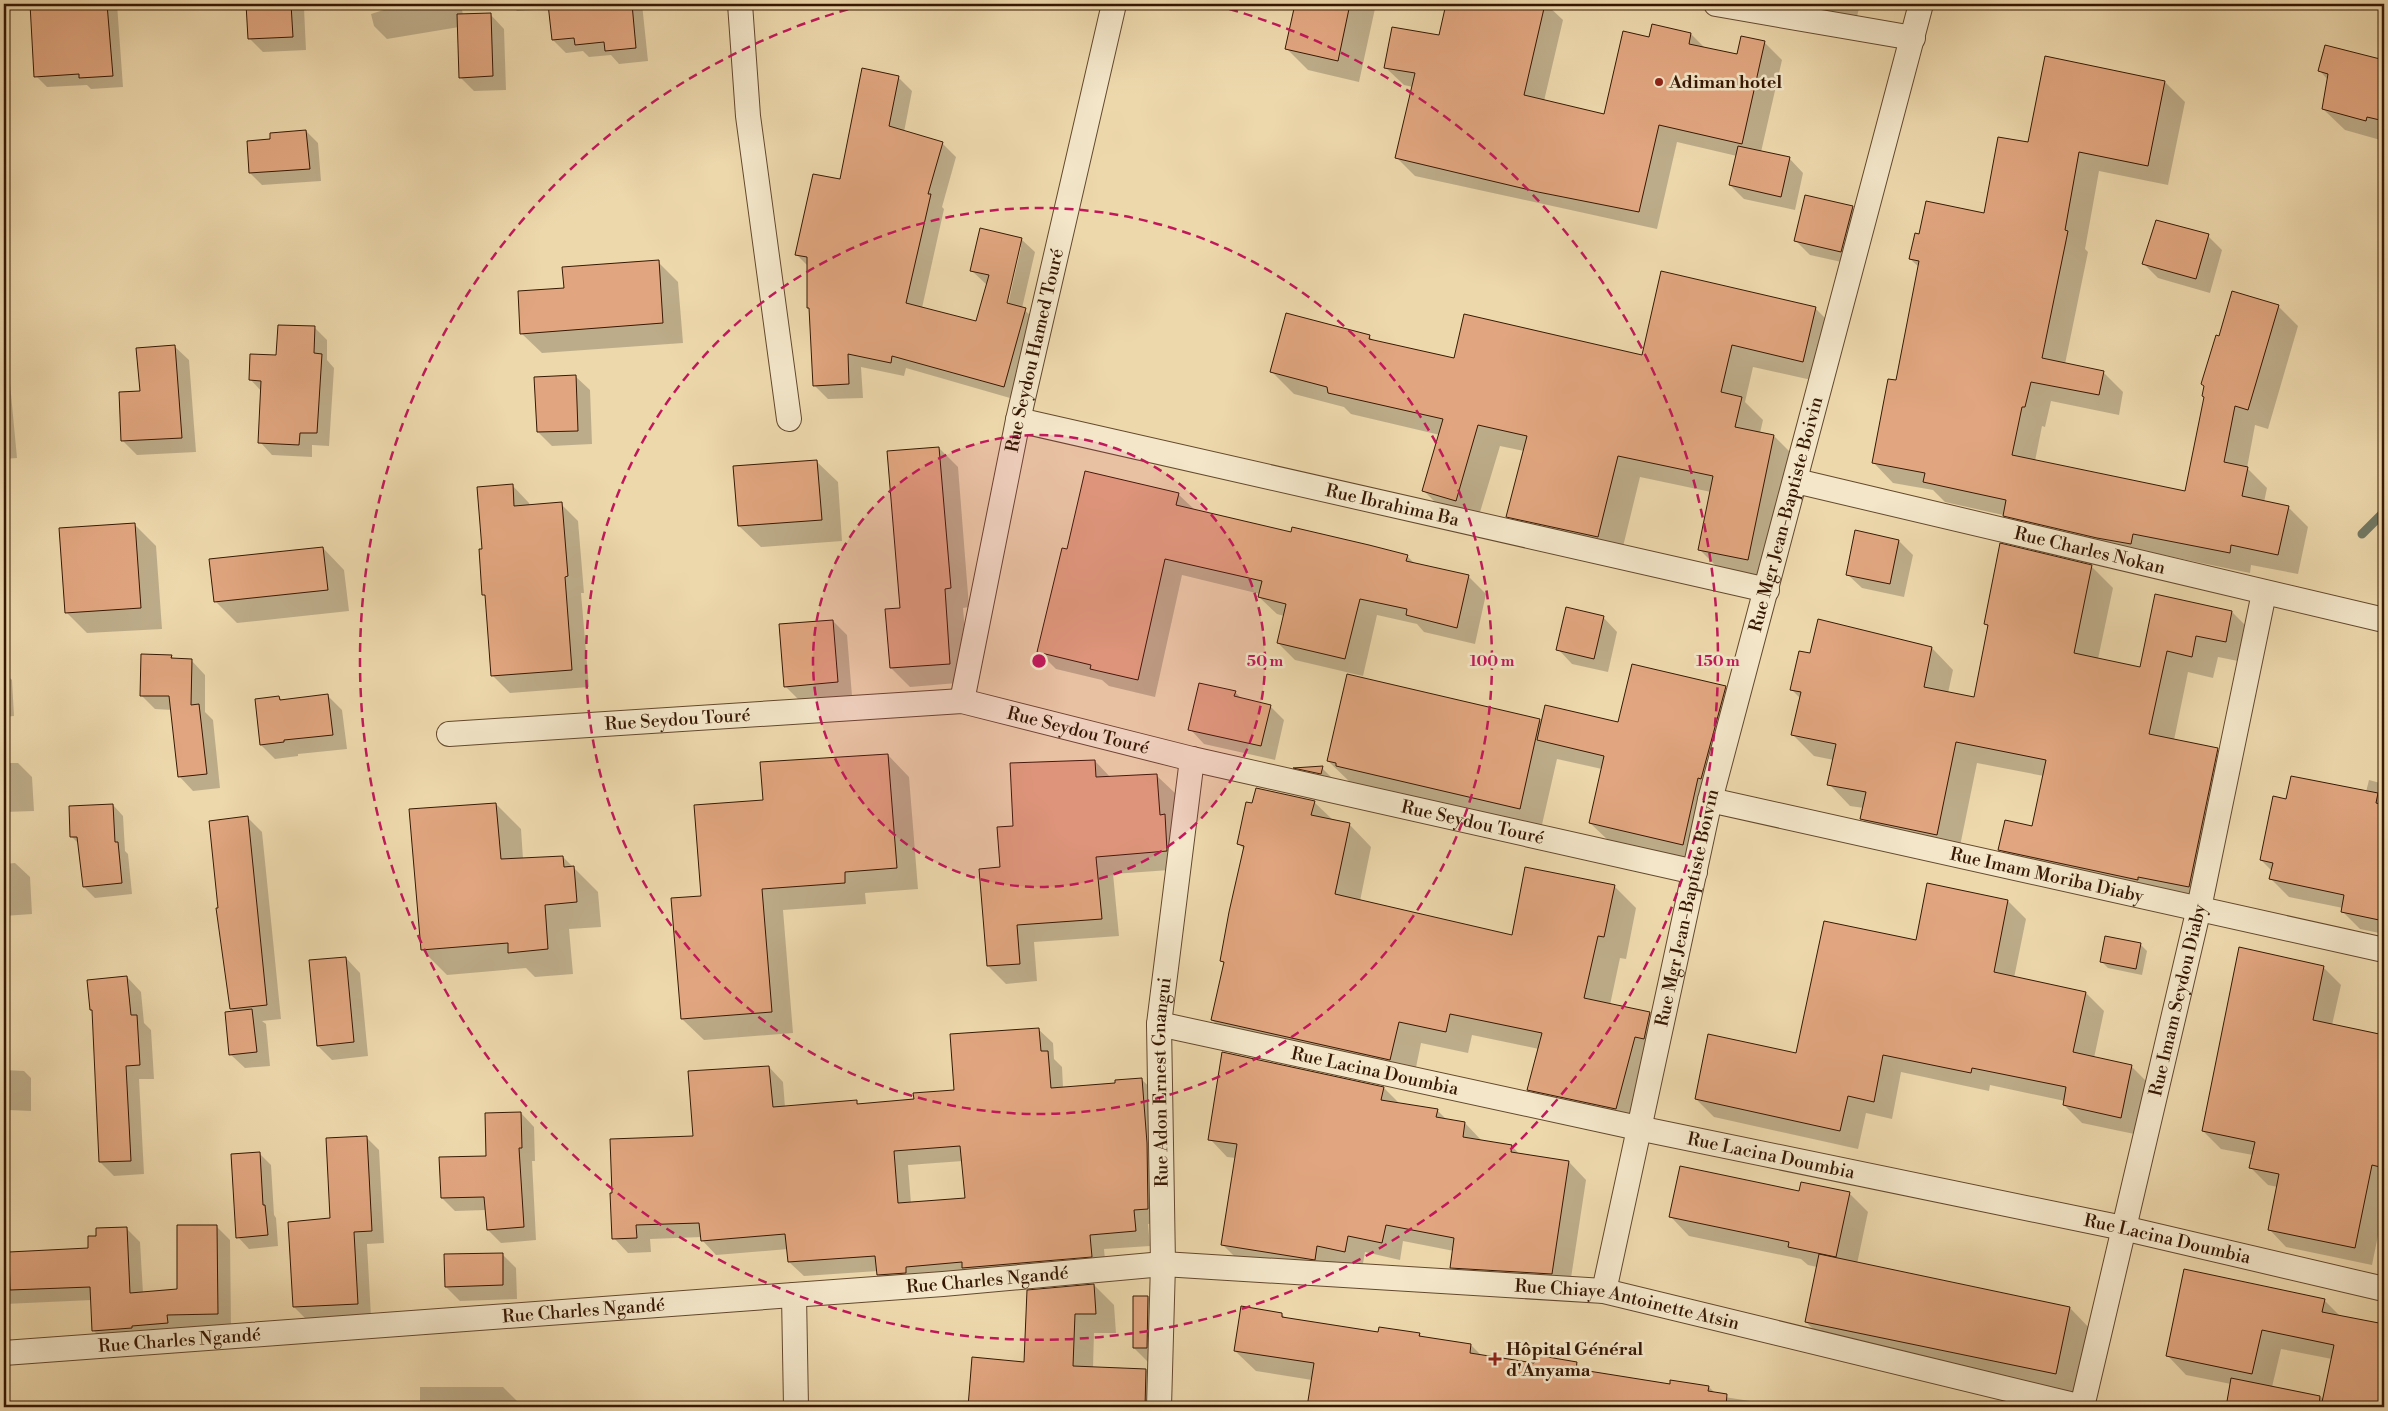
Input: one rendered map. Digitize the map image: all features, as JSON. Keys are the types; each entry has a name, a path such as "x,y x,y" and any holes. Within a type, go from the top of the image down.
{"street":[{"path":"740,4 748,116 789,419"},
{"name":"Rue Seydou Hamed Touré","path":"962,700 1018,420 1114,4"},
{"path":"1716,4 1913,38"},
{"name":"Rue Mgr Jean-Baptiste Boivin","path":"1604,1291 1710,800 1796,482 1921,4"},
{"name":"Rue Ibrahima Ba","path":"1018,420 1767,590"},
{"name":"Rue Charles Nokan","path":"1796,482 2384,620"},
{"name":"Rue Imam Seydou Diaby","path":"2082,1407 2200,908 2264,593"},
{"name":"Rue Seydou Touré","path":"449,734 962,700 1192,759 1695,872"},
{"name":"Rue Adon Ernest Gnangui","path":"1159,1407 1162,1264 1158,1024 1192,759"},
{"name":"Rue Imam Moriba Diaby","path":"1710,800 2384,950"},
{"name":"Rue Lacina Doumbia","path":"1158,1024 1638,1128 2123,1228 2384,1289"},
{"name":"Rue Chiaye Antoinette Atsin","path":"1162,1264 1604,1291 2082,1407"},
{"name":"Rue Charles Ngandé","path":"4,1352 943,1284 1162,1264"},
{"path":"794,1294 796,1407"}],"building":[{"path":"30,4 107,4 113,76 79,78 79,74 34,77"},
{"path":"246,4 291,4 293,37 248,39"},
{"path":"548,4 632,4 636,48 605,51 604,42 575,45 574,38 552,40"},
{"path":"1295,4 1350,4 1338,61 1285,49"},
{"path":"1446,4 1545,4 1524,95 1604,114 1623,31 1649,37 1652,24 1691,33 1689,44 1737,54 1741,36 1765,41 1742,144 1659,125 1639,212 1538,192 1395,158 1415,73 1384,68 1392,27 1439,35"},
{"path":"491,13 493,76 459,78 457,14"},
{"path":"2325,45 2384,60 2384,121 2367,117 2366,121 2322,109 2328,74 2318,71"},
{"path":"2045,56 2165,81 2148,166 2079,152 2065,230 2068,231 2042,358 2104,371 2099,395 2031,382 2025,407 2022,407 2012,455 2185,491 2204,397 2202,396 2204,386 2201,384 2216,335 2219,336 2232,291 2279,305 2248,410 2235,406 2224,462 2248,467 2242,496 2289,506 2278,555 2231,545 2230,553 2133,534 2131,544 2097,538 2003,516 2006,500 1923,482 1925,473 1872,463 1888,379 1896,380 1919,261 1909,259 1915,233 1919,234 1926,201 1984,213 1998,137 2028,142"},
{"path":"862,68 899,76 889,126 943,142 928,194 931,194 906,303 976,321 989,275 970,271 980,228 1022,238 1007,303 1026,308 1004,387 892,356 891,363 848,354 849,384 813,386 809,308 807,308 807,257 795,255 813,174 840,179"},
{"path":"306,130 310,169 249,173 247,141 270,139 270,133"},
{"path":"1738,146 1790,157 1781,197 1729,185"},
{"path":"1805,195 1853,206 1841,252 1794,241"},
{"path":"2156,220 2209,234 2196,279 2142,264"},
{"path":"659,260 663,323 520,334 518,291 564,288 562,267"},
{"path":"1661,271 1816,307 1803,362 1732,345 1721,392 1742,397 1735,427 1774,435 1748,560 1698,550 1713,476 1618,456 1598,537 1506,517 1527,436 1478,425 1456,501 1422,491 1443,419 1328,393 1327,387 1270,372 1286,313 1370,335 1369,339 1454,358 1464,314 1642,355"},
{"path":"278,325 315,326 314,353 322,354 317,433 300,433 299,445 258,443 261,381 249,380 250,354 276,355"},
{"path":"175,345 182,438 121,441 119,392 140,391 136,348"},
{"path":"576,375 578,431 537,432 534,377"},
{"path":"939,447 951,588 945,589 950,664 890,668 885,609 900,608 887,451"},
{"path":"817,460 822,520 738,526 733,466"},
{"path":"1085,471 1179,493 1176,505 1291,532 1292,527 1369,545 1408,555 1406,561 1469,575 1457,628 1406,615 1407,609 1360,599 1345,659 1277,643 1286,604 1258,597 1262,581 1165,559 1138,680 1090,669 1091,665 1037,652 1062,548 1067,549"},
{"path":"513,484 514,506 562,502 568,576 565,577 572,670 491,676 485,595 482,595 479,549 482,549 477,487"},
{"path":"135,523 141,608 65,613 59,528"},
{"path":"1855,530 1899,540 1890,584 1846,575"},
{"path":"2000,543 2092,565 2074,653 2140,667 2155,594 2232,611 2226,642 2196,636 2192,657 2167,651 2149,734 2218,748 2189,887 2138,877 2138,880 1998,850 2005,820 2032,826 2046,760 1956,742 1937,835 1860,819 1866,792 1827,785 1836,744 1791,735 1801,692 1790,690 1799,651 1810,653 1818,619 1932,647 1924,687 1974,697 1988,625 1984,624"},
{"path":"323,547 328,590 214,602 209,559"},
{"path":"1566,607 1604,616 1594,659 1556,650"},
{"path":"833,620 838,682 784,687 779,624"},
{"path":"141,654 172,655 171,658 192,659 191,705 199,704 207,774 178,777 169,696 140,696"},
{"path":"1632,664 1726,686 1701,779 1698,778 1683,845 1589,823 1604,756 1537,740 1545,705 1618,722"},
{"path":"1347,674 1540,719 1520,809 1336,766 1336,763 1327,761"},
{"path":"1199,683 1236,691 1234,696 1271,705 1261,746 1188,730"},
{"path":"328,694 333,735 284,740 284,742 260,745 255,699 279,696 280,700"},
{"path":"888,754 897,868 845,872 845,883 762,889 772,1012 681,1019 671,898 701,896 694,805 763,800 760,762"},
{"path":"1095,760 1096,777 1157,774 1160,815 1165,814 1167,851 1096,857 1102,919 1017,925 1020,964 987,966 979,869 1000,867 997,827 1013,826 1010,763"},
{"path":"1323,766 1321,774 1293,768"},
{"path":"2291,776 2378,793 2376,803 2384,805 2384,921 2341,912 2344,895 2269,879 2273,863 2260,860 2273,796 2286,799"},
{"path":"1256,788 1315,801 1311,815 1350,823 1335,894 1512,935 1525,867 1615,885 1604,937 1598,936 1584,998 1650,1012 1644,1039 1635,1037 1616,1109 1527,1090 1542,1033 1450,1014 1446,1032 1399,1022 1390,1060 1211,1020 1224,962 1220,961 1229,912 1244,846 1237,844 1246,802 1252,803"},
{"path":"496,803 501,859 563,856 564,867 574,866 577,902 545,905 548,949 508,953 508,943 421,950 409,809"},
{"path":"113,804 115,842 118,842 122,883 83,887 77,837 70,837 69,806"},
{"path":"248,816 267,1005 230,1009 216,908 218,908 209,821"},
{"path":"1927,883 2008,900 1994,972 2086,992 2073,1052 2132,1065 2121,1118 2063,1105 2066,1087 1972,1068 1971,1073 1883,1055 1874,1102 1848,1096 1840,1131 1695,1099 1708,1034 1796,1053 1824,921 1916,940"},
{"path":"2105,936 2141,943 2136,969 2100,962"},
{"path":"2239,947 2324,966 2313,1020 2384,1035 2384,1168 2372,1165 2355,1248 2268,1230 2279,1174 2249,1168 2255,1142 2202,1131"},
{"path":"346,957 354,1042 317,1046 309,960"},
{"path":"127,976 131,1015 137,1015 140,1065 126,1066 131,1161 99,1162 92,1010 90,1010 87,980"},
{"path":"252,1009 257,1052 229,1055 225,1012"},
{"path":"1039,1028 1041,1051 1048,1051 1051,1088 1115,1083 1115,1080 1142,1078 1147,1143 1148,1209 1134,1210 1136,1231 1090,1235 1092,1257 962,1268 962,1262 906,1267 906,1273 877,1275 875,1256 788,1262 785,1234 701,1241 699,1223 636,1225 637,1238 612,1239 610,1139 693,1136 688,1071 769,1066 773,1107 857,1100 857,1104 914,1099 913,1093 954,1090 950,1034","holes":["960,1146 965,1198 898,1203 894,1151"]},
{"path":"1222,1052 1384,1087 1381,1100 1438,1109 1436,1117 1465,1122 1463,1137 1512,1145 1511,1152 1569,1161 1552,1274 1450,1268 1454,1238 1386,1225 1382,1243 1348,1236 1345,1252 1317,1246 1315,1260 1221,1245 1237,1144 1208,1140"},
{"path":"521,1112 522,1148 519,1148 524,1227 487,1230 484,1197 441,1198 439,1157 486,1156 485,1113"},
{"path":"367,1136 372,1231 354,1232 358,1304 293,1307 288,1222 330,1218 326,1138"},
{"path":"260,1152 263,1205 265,1205 268,1235 236,1238 231,1154"},
{"path":"1680,1166 1799,1191 1801,1182 1850,1192 1836,1257 1788,1247 1789,1242 1669,1217"},
{"path":"177,1225 217,1225 218,1314 167,1315 168,1323 92,1331 90,1287 10,1290 9,1252 88,1248 88,1236 96,1236 96,1228 127,1227 130,1293 177,1289"},
{"path":"503,1253 503,1285 445,1287 444,1254"},
{"path":"1819,1254 2070,1307 2056,1374 1805,1322"},
{"path":"2184,1269 2325,1299 2322,1312 2384,1324 2384,1407 2321,1407 2334,1345 2262,1330 2252,1374 2166,1356"},
{"path":"1094,1284 1096,1314 1075,1314 1073,1366 1146,1369 1145,1407 968,1407 972,1357 1024,1362 1027,1290"},
{"path":"1133,1296 1148,1296 1147,1348 1133,1348"},
{"path":"1241,1306 1282,1313 1282,1317 1378,1332 1379,1327 1420,1333 1419,1336 1471,1344 1470,1353 1534,1363 1536,1355 1577,1362 1576,1369 1670,1384 1670,1380 1709,1386 1708,1391 1727,1394 1726,1407 1307,1407 1314,1363 1234,1351"},
{"path":"2231,1378 2320,1396 2319,1407 2226,1407"}],"waterway":[{"path":"2362,534 2384,512"}],"place":[{"name":"Adiman hotel","path":"1659,82"},
{"name":"Hôpital Général d'Anyama","path":"1495,1359"}]}
